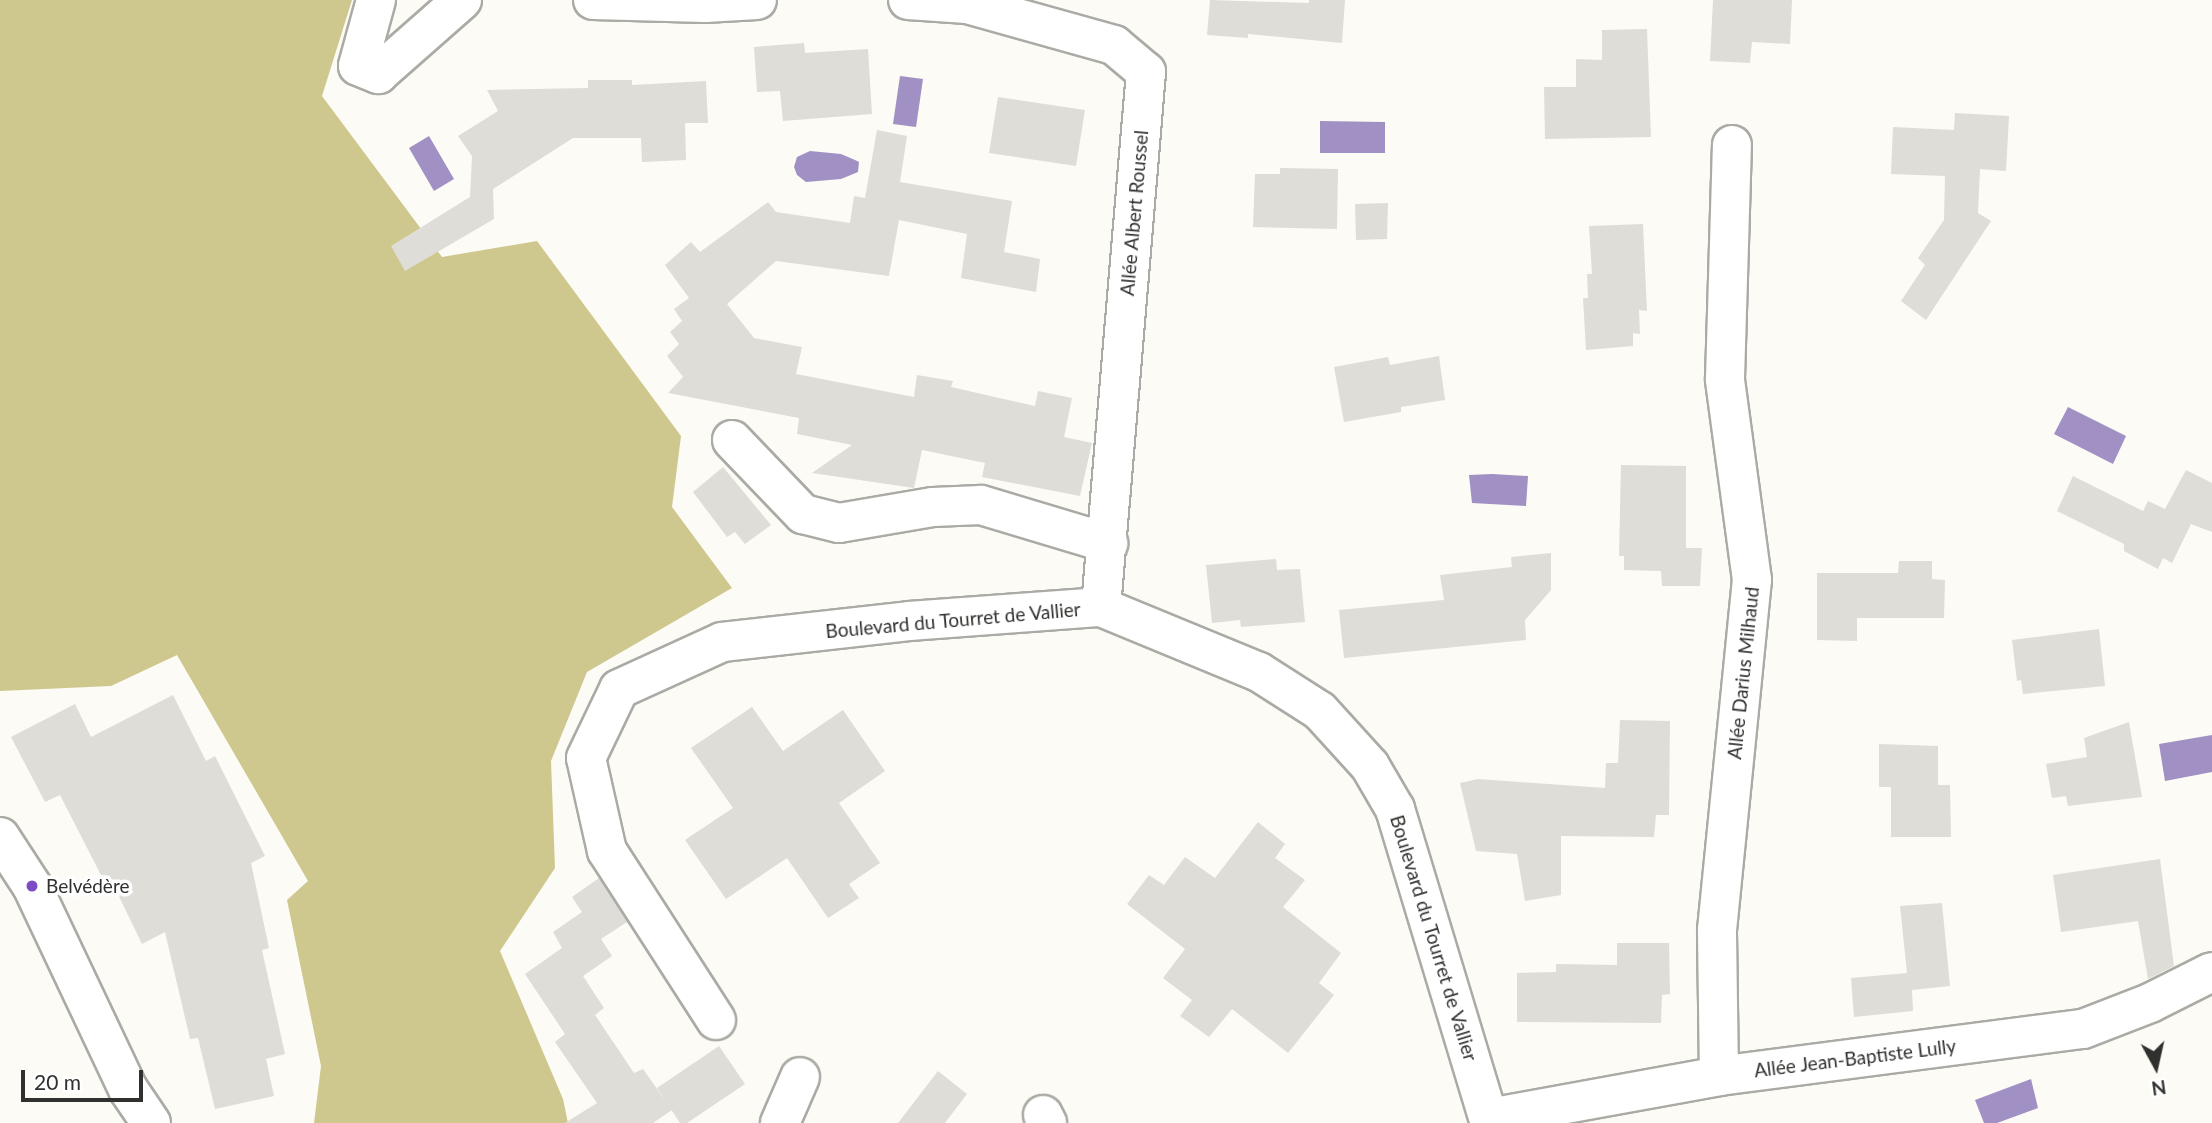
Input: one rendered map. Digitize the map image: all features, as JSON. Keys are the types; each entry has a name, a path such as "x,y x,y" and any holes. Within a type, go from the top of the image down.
{"street":[{"path":"376,0 358,66 378,74 462,0"},
{"path":"593,0 705,3 757,0"},
{"name":"Allée Albert Roussel","path":"908,0 967,4 1114,45 1146,72 1101,607"},
{"name":"Allée Darius Milhaud","path":"1719,1076 1717,930 1752,580 1725,379 1732,145"},
{"path":"732,440 803,513 815,517 839,523 933,507 982,505 1108,543"},
{"name":"Boulevard du Tourret de Vallier","path":"716,1020 607,851 586,758 619,689 722,642 909,621 1101,607 1259,672 1320,711 1370,766 1395,809 1489,1120"},
{"path":"0,837 32,886 128,1088 151,1123"},
{"name":"Allée Jean-Baptiste Lully","path":"1489,1120 1719,1076 2083,1029 2150,1003 2212,972"},
{"path":"780,1123 800,1077"}],"shaded area":[{"path":"0,0 352,0 322,96 442,257 537,241 681,436 672,507 732,588 587,672 551,761 555,868 500,951 563,1099 568,1123 314,1123 321,1066 287,900 308,881 177,655 111,686 0,691"},
{"path":"900,76 923,79 916,127 893,124"},
{"path":"1320,121 1385,122 1385,153 1320,153"},
{"path":"429,136 454,179 434,191 409,148"},
{"path":"810,151 841,154 855,160 859,162 858,172 841,179 806,182 797,175 794,167 797,157"},
{"path":"2068,407 2126,436 2113,464 2054,434"},
{"path":"1469,475 1528,476 1526,506 1472,503"},
{"path":"2212,735 2212,772 2165,781 2159,744"},
{"path":"2031,1079 2038,1108 1997,1123 1984,1123 1975,1100"}],"building":[{"path":"1210,0 1309,3 1309,0 1345,0 1342,43 1248,34 1248,38 1207,35"},
{"path":"1713,0 1792,0 1790,44 1752,42 1750,63 1710,61"},
{"path":"1647,29 1651,137 1545,139 1544,87 1576,87 1576,59 1602,60 1602,30"},
{"path":"804,43 805,53 868,49 872,114 783,121 780,91 757,92 754,47"},
{"path":"588,80 632,80 632,85 706,81 708,123 685,123 686,160 642,162 641,138 573,138 493,189 494,219 405,271 391,246 470,197 472,156 458,136 498,111 487,90 588,88"},
{"path":"998,97 1085,110 1076,166 989,153"},
{"path":"1955,113 2009,116 2006,171 1980,169 1978,213 1991,221 1926,320 1901,301 1925,265 1918,258 1944,220 1945,176 1891,174 1893,127 1954,130"},
{"path":"877,130 907,136 900,182 1012,201 1004,252 1040,259 1036,292 961,278 967,234 899,220 889,276 776,261 727,304 754,338 802,347 796,374 914,397 917,375 953,381 951,387 1035,406 1038,391 1072,398 1064,437 1092,443 1080,496 982,477 985,463 922,450 914,488 812,473 852,445 797,434 799,418 668,393 683,377 667,356 679,344 670,332 682,321 674,309 689,298 665,265 691,242 700,252 768,202 776,212 850,223 854,196 865,198"},
{"path":"1280,168 1338,169 1337,229 1253,227 1255,174 1280,174"},
{"path":"1388,203 1387,239 1356,240 1355,204"},
{"path":"1643,224 1647,311 1639,310 1640,334 1633,333 1633,346 1586,350 1583,298 1588,298 1587,274 1592,274 1589,226"},
{"path":"1439,356 1445,400 1401,407 1401,412 1344,422 1334,367 1388,357 1390,365"},
{"path":"1621,465 1686,466 1686,548 1702,548 1700,586 1662,586 1661,571 1624,570 1624,556 1619,556"},
{"path":"723,467 771,525 745,544 735,532 727,537 693,492"},
{"path":"2186,470 2212,483 2212,532 2191,524 2172,563 2163,558 2158,569 2124,551 2124,544 2057,511 2073,476 2143,511 2148,501 2165,509"},
{"path":"1551,553 1551,590 1525,620 1526,640 1344,658 1339,610 1444,600 1440,575 1512,567 1511,557"},
{"path":"1276,559 1277,570 1300,569 1305,622 1241,627 1240,620 1212,623 1206,565"},
{"path":"1899,561 1932,561 1932,579 1945,580 1944,618 1857,618 1857,641 1817,640 1817,573 1898,573"},
{"path":"2099,629 2105,686 2023,694 2021,680 2017,681 2012,640"},
{"path":"173,695 206,761 215,756 265,856 251,863 269,948 262,950 285,1054 266,1059 274,1096 215,1109 198,1038 190,1039 165,932 142,944 110,878 104,881 60,795 45,802 11,737 75,704 91,737"},
{"path":"752,707 783,751 843,710 885,771 839,803 880,863 849,884 859,898 828,918 787,858 726,899 685,840 733,808 691,748"},
{"path":"1620,720 1670,721 1669,815 1656,815 1654,837 1561,836 1561,895 1525,901 1517,854 1476,851 1460,783 1478,779 1605,788 1606,763 1618,763"},
{"path":"2129,722 2142,797 2068,806 2066,796 2052,798 2046,764 2087,757 2084,738"},
{"path":"1879,744 1938,746 1938,785 1950,785 1951,837 1891,837 1891,787 1879,787"},
{"path":"1258,822 1285,844 1275,858 1305,880 1283,907 1341,953 1319,983 1334,995 1288,1053 1232,1009 1209,1037 1180,1016 1192,1000 1163,978 1185,949 1127,904 1149,875 1164,885 1185,857 1215,878"},
{"path":"2160,859 2174,966 2148,979 2138,921 2061,932 2053,875"},
{"path":"599,878 627,922 601,939 612,956 583,976 604,1008 595,1015 634,1073 643,1069 672,1110 653,1123 565,1123 597,1103 555,1042 565,1034 525,974 562,948 553,932 582,912 572,897"},
{"path":"1942,903 1950,986 1912,990 1913,1011 1854,1017 1851,978 1907,973 1900,906"},
{"path":"1617,943 1669,943 1670,994 1662,995 1661,1023 1517,1022 1517,973 1556,972 1556,964 1617,965"},
{"path":"719,1046 745,1084 687,1123 680,1123 657,1088"},
{"path":"938,1071 967,1094 945,1123 898,1123"}],"place":[{"name":"Belvédère","path":"32,886"}]}
